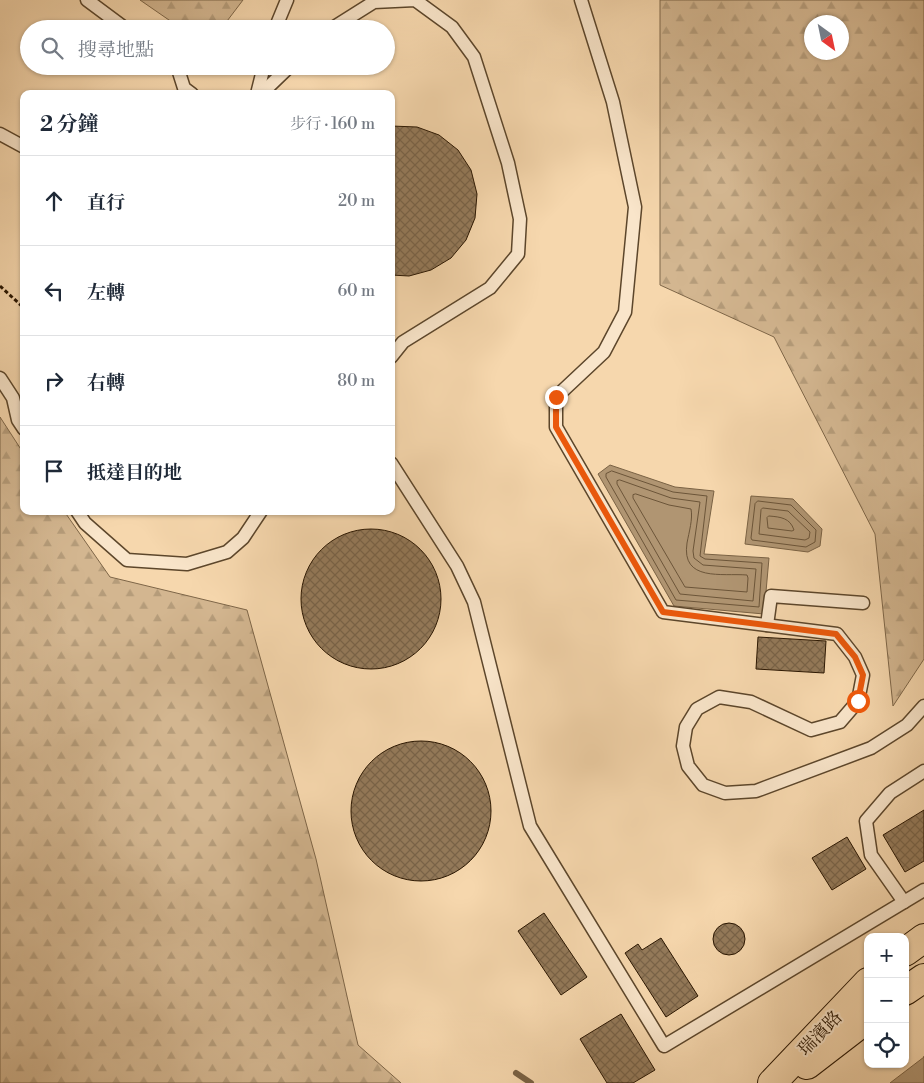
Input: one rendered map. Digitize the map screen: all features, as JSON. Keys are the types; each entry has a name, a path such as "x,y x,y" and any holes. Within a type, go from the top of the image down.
{"main road":[{"path":"909,949 924,938"},
{"path":"909,988 924,978"},
{"name":"瑞濱路","path":"772,1083 864,986"},
{"name":"瑞濱路","path":"784,1083 864,1021"}],"lane":[{"path":"87,0 114,20"},
{"path":"279,20 287,0"},
{"path":"345,20 374,2 415,0 452,27 474,57 508,163 520,219 518,254 490,288 403,342 395,352"},
{"path":"581,0 613,102 635,207 625,312 604,352 556,397 556,427 663,612 836,634 855,657 863,675 858,701 840,722 811,730 751,702 719,697 697,709 686,727 683,746 688,766 703,785 725,792 756,791 871,748 907,725 924,706"},
{"path":"180,75 184,88 187,90"},
{"path":"258,90 262,75"},
{"path":"265,90 281,75"},
{"path":"0,134 20,145"},
{"path":"0,378 13,398 20,423"},
{"path":"395,469 457,566 474,602 530,826 664,1046 924,890"},
{"path":"80,515 85,523 127,560 187,564 227,552 243,538 258,515"},
{"path":"767,625 771,596 863,602"},
{"path":"904,902 871,855 866,822 890,792 924,771"}],"path":[{"path":"0,286 20,304"}],"green space":[{"path":"140,0 243,0 228,20 169,20"},
{"path":"660,0 924,0 924,659 893,706 875,534 774,337 660,285"},
{"path":"0,417 20,448 20,515 67,515 110,577 247,610 316,859 358,1045 401,1083 0,1083"}],"water":[{"path":"610,465 675,487 714,491 704,554 769,558 764,614 674,606 598,474"},
{"path":"751,496 793,499 822,529 820,546 808,552 745,544"},
{"path":"924,1057 924,1083 890,1083"}],"building":[{"path":"395,126 417,127 439,135 458,150 471,170 477,194 475,218 466,240 451,258 431,270 409,276 395,275"},
{"path":"371,529 385,530 398,534 421,549 436,572 440,585 440,613 436,626 421,649 398,664 385,668 371,669 357,668 344,664 321,649 306,626 302,613 301,599 302,585 306,572 321,549 344,534 357,530"},
{"path":"758,637 826,641 824,673 756,669"},
{"path":"421,741 448,747 460,753 470,762 479,772 485,784 491,811 485,838 479,850 470,860 460,869 448,875 421,881 394,875 382,869 372,860 363,850 357,838 351,811 357,784 363,772 372,762 382,753 394,747"},
{"path":"924,810 924,861 905,872 883,835"},
{"path":"847,837 866,869 832,890 812,858"},
{"path":"544,913 587,977 561,995 518,931"},
{"path":"729,923 741,927 745,939 741,951 729,955 717,951 713,939 717,927"},
{"path":"661,938 698,996 666,1017 625,953 638,944 642,950"},
{"path":"621,1014 655,1070 633,1083 607,1083 580,1039"}],"waterway":[{"path":"516,1073 531,1083"}],"route":[{"path":"556,397 556,427 663,612 836,634 855,657 863,675 858,701"}]}
